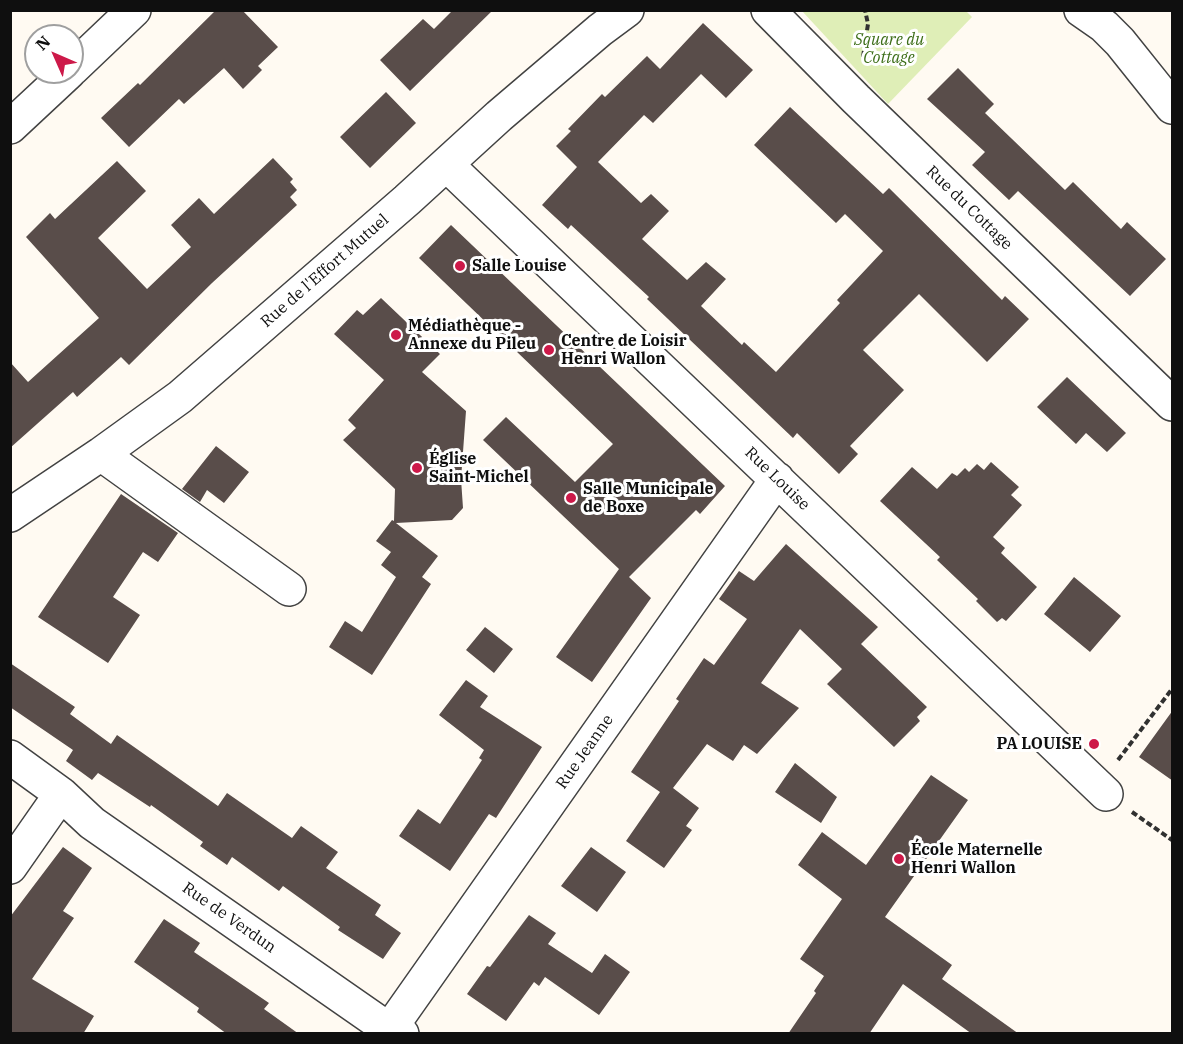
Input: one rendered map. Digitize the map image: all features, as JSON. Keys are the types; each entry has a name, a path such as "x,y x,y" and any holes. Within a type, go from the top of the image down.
{"street":[{"path":"84,58 134,10"},
{"name":"Rue de l'Effort Mutuel","path":"10,515 180,397 447,165 499,116 600,30 627,10"},
{"name":"Rue du Cottage","path":"768,10 856,99 1173,404"},
{"path":"1080,10 1104,26 1120,42 1173,106"},
{"path":"10,127 56,84"},
{"name":"Rue Louise","path":"447,165 1102,790"},
{"path":"100,454 289,589"},
{"name":"Rue Jeanne","path":"397,1030 777,478"},
{"name":"Rue de Verdun","path":"10,758 61,794 92,823 378,1022 397,1030"},
{"path":"10,867 61,794"}],"path":[{"path":"1173,689 1102,790 1173,840"}],"green space":[{"name":"Square du Cottage","path":"802,11 966,11 972,17 888,104"}],"building":[{"path":"216,10 242,10 278,47 258,66 262,70 243,89 224,68 184,104 179,99 129,147 101,118 138,83 140,85"},
{"path":"453,10 493,10 410,91 380,60 423,19 434,29"},
{"path":"703,23 753,70 726,98 701,74 653,123 644,115 598,162 641,203 651,194 669,211 642,239 687,280 706,262 726,279 701,306 742,345 744,342 776,372 840,303 837,300 883,251 845,214 836,223 754,145 790,107 883,194 889,188 1002,300 1005,296 1029,319 987,362 919,294 863,350 904,390 850,446 858,454 839,474 797,433 793,438 647,299 649,297 571,225 568,229 542,205 577,167 556,146 571,131 568,129 602,94 605,97 647,56 660,69"},
{"path":"958,68 994,104 985,113 1065,190 1073,182 1121,229 1127,222 1166,259 1130,296 1018,191 1009,200 972,165 985,152 927,99"},
{"path":"386,92 416,123 370,168 340,137"},
{"path":"273,158 293,179 290,182 297,190 290,197 297,205 212,283 129,365 121,357 77,397 73,392 10,448 10,362 28,382 99,318 26,237 50,213 55,219 117,161 146,191 98,238 147,289 191,247 171,225 199,198 214,214"},
{"path":"451,225 725,486 700,514 696,510 629,577 651,598 592,682 556,657 619,569 483,440 506,417 575,482 613,444 419,258"},
{"path":"381,298 440,354 422,372 466,411 461,479 463,508 452,520 396,523 438,556 422,577 431,584 372,675 329,647 345,621 362,632 396,577 381,565 391,552 376,541 392,520 394,521 395,489 343,440 356,428 348,420 384,380 334,334 357,310 363,315"},
{"path":"1067,377 1126,433 1107,452 1086,433 1076,444 1037,407"},
{"path":"216,446 249,472 224,503 207,490 200,502 182,489"},
{"path":"991,462 1019,487 1011,495 1022,505 993,537 1005,548 1001,553 1037,587 1006,621 1002,618 997,622 976,601 978,599 937,560 940,557 880,501 912,467 937,489 952,473 957,476 965,468 969,472 977,464 984,470"},
{"path":"121,494 178,533 158,562 143,552 113,597 140,615 108,663 38,617"},
{"path":"786,544 878,627 861,644 927,707 917,717 920,721 894,747 827,684 842,669 800,629 761,683 799,708 757,754 744,745 733,761 707,744 673,788 699,808 686,826 692,830 664,868 626,841 660,792 631,772 679,701 676,699 704,658 714,665 747,619 719,599 739,571 754,581"},
{"path":"1074,577 1121,616 1090,652 1044,614"},
{"path":"485,627 513,649 494,673 466,650"},
{"path":"10,663 75,707 70,714 111,744 117,735 218,806 227,793 292,838 301,826 338,852 326,868 381,905 375,915 401,933 383,959 338,930 340,927 283,886 279,891 232,857 227,865 200,846 203,842 151,805 150,807 98,773 92,780 66,761 73,750 10,707"},
{"path":"466,680 488,696 480,707 542,747 496,818 489,814 450,871 399,836 418,809 440,824 482,760 479,758 484,750 439,715"},
{"path":"1173,710 1173,781 1139,757"},
{"path":"795,763 837,797 821,823 775,792"},
{"path":"931,775 968,800 885,917 952,965 942,979 1019,1034 972,1034 903,984 869,1034 788,1034 816,993 814,991 824,976 800,959 842,899 798,865 822,832 866,865"},
{"path":"63,847 92,868 63,911 74,918 32,979 94,1016 83,1034 10,1034 10,917"},
{"path":"591,847 626,872 597,912 561,886"},
{"path":"529,915 556,933 548,944 592,973 605,954 630,972 599,1015 545,977 539,986 534,982 506,1021 467,994"},
{"path":"164,919 200,943 194,952 269,1003 264,1009 299,1034 227,1034 197,1012 199,1008 134,962"}],"place":[{"name":"Salle Louise","path":"460,266"},
{"name":"Médiathèque - Annexe du Pileu","path":"396,335"},
{"name":"Centre de Loisir Henri Wallon","path":"549,350"},
{"name":"Église Saint-Michel","path":"417,468"},
{"name":"Salle Municipale de Boxe","path":"571,498"},
{"name":"PA LOUISE","path":"1094,744"},
{"name":"École Maternelle Henri Wallon","path":"899,859"}]}
